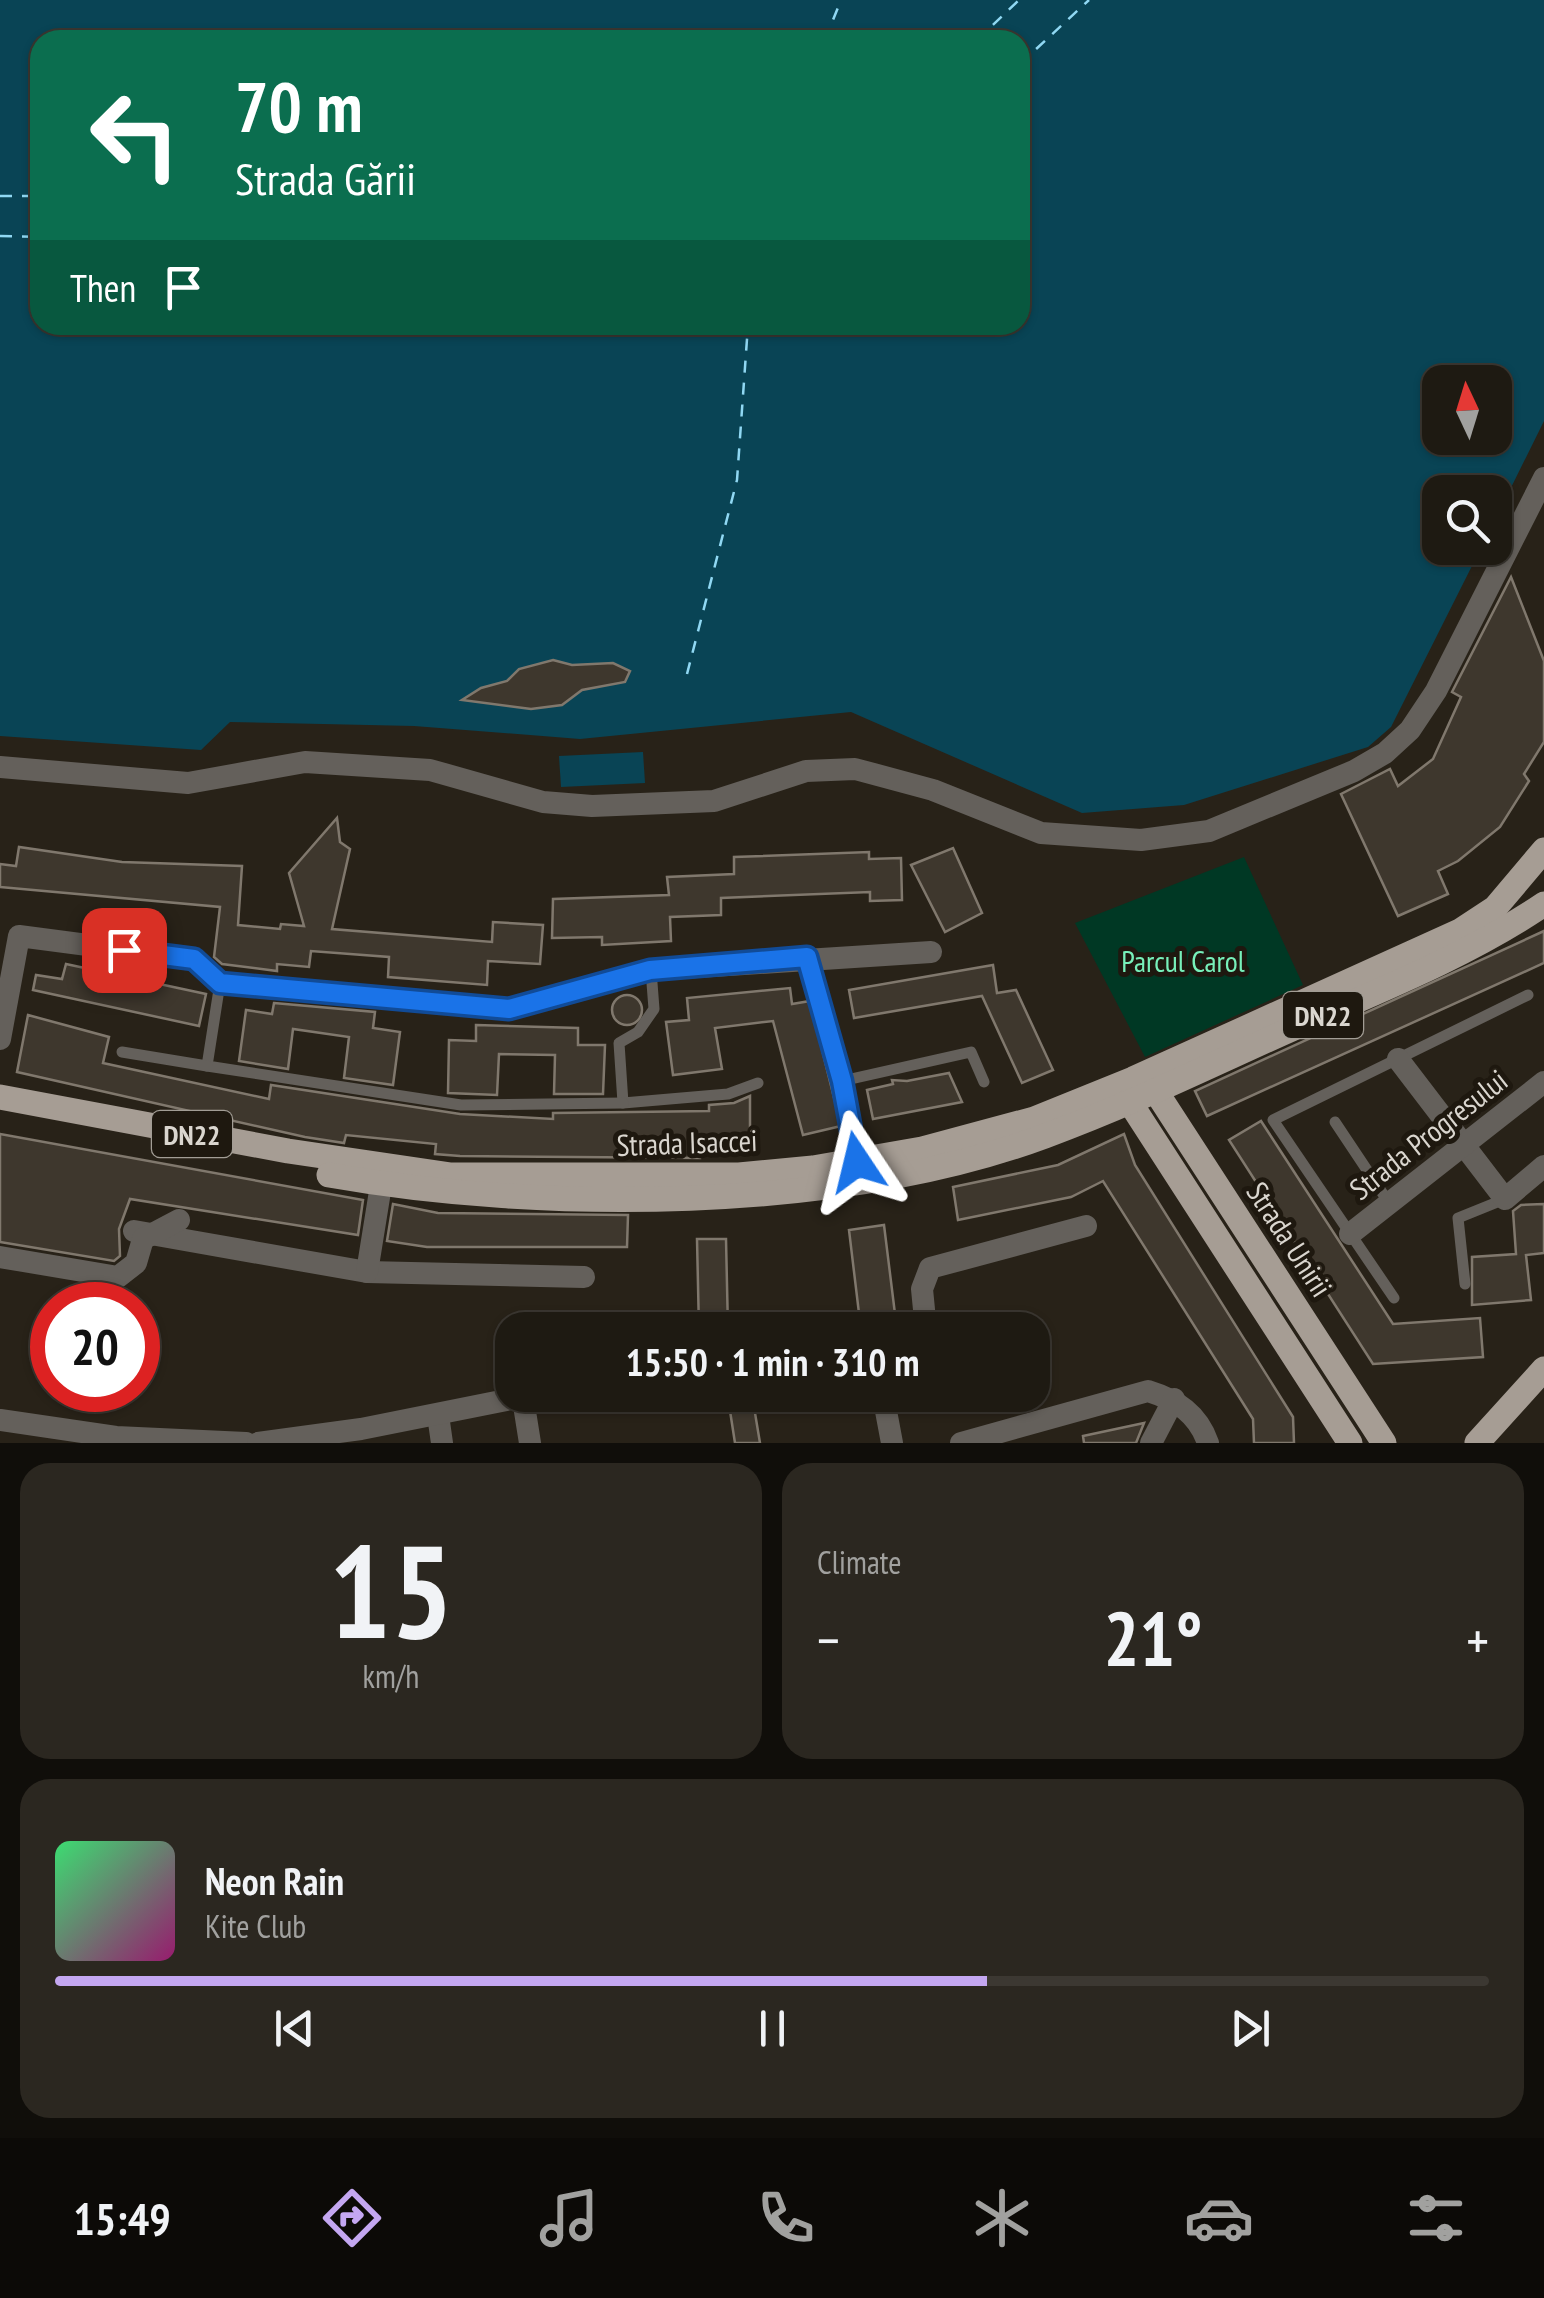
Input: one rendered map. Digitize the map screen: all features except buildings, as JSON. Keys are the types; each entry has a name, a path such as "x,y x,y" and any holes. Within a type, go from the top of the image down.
{"main road":[{"name":"Strada Isaccei","path":"0,1097 366,1164 451,1175 740,1175 857,1162 1034,1119 1134,1089 1177,1058 1460,930 1495,908 1544,850"},
{"name":"Strada Isaccei","path":"0,1114 381,1184 450,1193 743,1195 819,1188 1014,1146 1134,1089 1440,961 1544,904"},
{"name":"Strada Unirii","path":"1134,1089 1350,1443"},
{"name":"Strada Unirii","path":"1134,1089 1384,1443"},
{"path":"1479,1442 1544,1370"}],"street":[{"path":"0,767 188,783 305,762 430,770 543,802 592,806 714,801 806,771 855,769 934,790 1041,833 1141,840 1209,830 1354,771 1384,753 1410,730 1436,691 1544,478"},
{"path":"0,1039 19,936 194,959 220,983 509,1009 650,970 932,952"},
{"path":"1398,1059 1505,1199 1544,1166"},
{"name":"Strada Progresului","path":"1350,1234 1461,1143 1544,1082"},
{"path":"367,1272 381,1184"},
{"path":"142,1232 179,1220"},
{"path":"924,1312 922,1289 930,1268 1086,1226"},
{"path":"142,1232 367,1272 584,1277"},
{"path":"0,1257 118,1276 130,1272 142,1232"},
{"path":"961,1443 1148,1391 1174,1398 1202,1424 1208,1443"},
{"path":"1151,1443 1174,1398"},
{"path":"258,1443 495,1403"},
{"path":"528,1412 530,1443"},
{"path":"886,1412 892,1443"},
{"path":"438,1414 442,1443"},
{"path":"0,1420 116,1437 246,1443"}],"lane":[{"path":"807,957 842,1081 857,1162"},
{"path":"623,1102 619,1043 638,1032 654,1009 650,970"},
{"path":"207,1066 220,983"},
{"path":"1394,1298 1273,1120 1528,996"},
{"path":"122,1052 461,1105 623,1102 728,1094 758,1083"},
{"path":"842,1081 971,1052 984,1082"},
{"path":"1335,1122 1389,1202"},
{"path":"1465,1284 1458,1218 1505,1199"}],"green space":[{"name":"Parcul Carol","path":"1244,857 1303,985 1145,1057 1075,923"}],"water":[{"path":"0,0 1544,0 1544,421 1512,486 1512,475 1422,475 1422,565 1472,565 1391,727 1368,747 1184,805 1082,813 851,712 580,739 414,726 230,722 201,750 0,736"},
{"path":"643,752 645,783 561,787 559,756"}],"ferry route":[{"path":"829,30 841,0"},
{"path":"988,30 1019,0"},
{"path":"1030,55 1089,0"},
{"path":"0,196 30,196"},
{"path":"0,236 30,237"},
{"path":"687,674 737,480 747,335"}],"route":[{"path":"124,950 194,959 220,983 409,1004 509,1009 650,970 807,957 842,1081 857,1162"}]}
